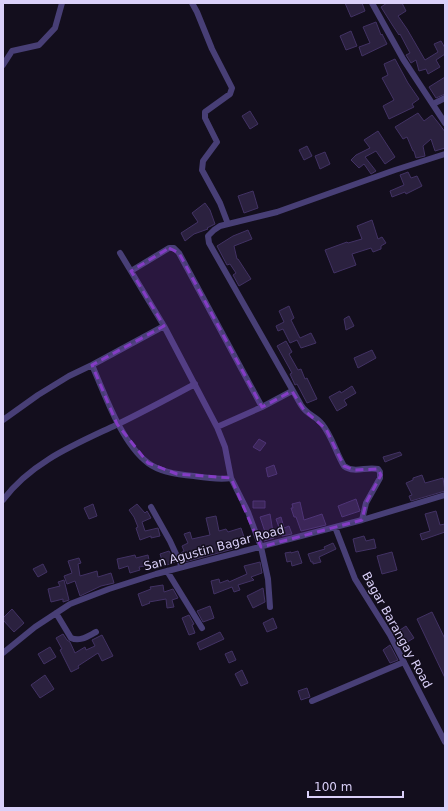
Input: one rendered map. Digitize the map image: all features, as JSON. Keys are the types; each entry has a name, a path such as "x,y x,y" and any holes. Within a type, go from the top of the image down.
{"street":[{"path":"3,65 12,51 36,47 56,28 62,3"},
{"path":"192,3 212,49 232,88 230,94 205,112 205,118 217,142 203,161 202,166 204,177 220,203 228,224"},
{"path":"372,3 403,58 445,122"},
{"path":"433,104 445,98"},
{"path":"362,520 366,503 380,478 380,472 378,469 374,468 354,470 344,466 326,429 321,422 304,410 292,391 209,244 208,236 210,232 220,226 277,212 388,172 445,154"},
{"path":"131,271 169,248 174,248 179,253 262,407"},
{"path":"120,254 164,326 217,427 225,447 231,478 248,512 261,547 269,585 270,607"},
{"path":"3,420 44,391 69,376 92,366 164,326"},
{"path":"92,366 117,424 136,451 148,463 177,474 219,479 231,478"},
{"path":"3,500 24,478 48,460 79,441 117,424 195,384"},
{"path":"217,427 262,407 292,391"},
{"name":"San Agustin Bagar Road","path":"3,653 35,627 70,604 109,588 167,571 362,520 445,495"},
{"path":"151,507 170,541 182,567"},
{"name":"Bagar Barangay Road","path":"335,527 359,588 390,635 445,742"},
{"path":"167,571 202,628"},
{"path":"56,613 71,638 77,640 82,639 96,632"},
{"path":"312,701 404,662"}],"highlighted area":[{"path":"169,248 179,253 262,407 292,391 304,410 326,429 344,466 354,470 378,469 381,475 366,503 362,520 261,547 231,478 177,474 148,463 117,424 92,365 164,326 131,271"}],"building":[{"path":"345,3 362,3 365,11 351,17"},
{"path":"387,3 402,3 406,11 398,16 425,60 438,52 434,44 441,41 445,48 445,54 436,60 440,67 428,74 426,69 419,71 416,60 411,63 406,55 410,53 400,34 399,35 381,7"},
{"path":"376,22 381,35 382,34 387,44 362,56 359,47 370,43 363,27"},
{"path":"351,31 357,46 346,50 340,36"},
{"path":"395,59 408,83 419,99 412,104 414,107 389,119 383,106 394,100 382,78 388,75 384,64"},
{"path":"445,77 445,94 436,98 429,87"},
{"path":"250,111 258,124 250,129 242,116"},
{"path":"418,113 424,121 432,115 440,125 445,132 445,148 435,151 431,139 423,146 425,156 416,158 407,137 403,139 395,127"},
{"path":"378,131 395,157 385,164 376,151 365,157 376,171 371,174 364,164 359,168 351,160 356,155 370,148 364,140"},
{"path":"307,146 312,156 304,160 299,150"},
{"path":"325,152 330,164 320,169 315,156"},
{"path":"408,172 411,178 417,176 422,186 406,194 405,192 392,197 390,191 404,185 400,175"},
{"path":"253,191 258,208 244,213 238,196"},
{"path":"205,203 210,210 215,224 207,228 208,229 194,234 185,241 181,233 198,222 192,213"},
{"path":"372,220 378,239 382,237 386,243 381,246 381,249 373,252 371,248 352,254 356,265 334,273 325,250 347,242 362,239 357,226"},
{"path":"248,230 252,239 234,246 237,259 251,279 239,286 233,275 236,273 230,264 227,265 217,246 233,236"},
{"path":"289,306 294,318 291,320 300,338 311,333 316,343 301,348 297,340 290,343 283,329 278,331 276,326 284,322 279,311"},
{"path":"349,316 354,326 346,330 344,319"},
{"path":"286,341 292,352 289,354 298,370 301,369 305,379 307,378 317,399 307,403 297,384 295,385 290,374 292,373 277,346"},
{"path":"372,350 376,358 358,368 354,358"},
{"path":"352,386 356,393 344,400 347,405 337,411 329,397 340,391 341,393"},
{"path":"259,439 266,443 260,451 253,447"},
{"path":"400,452 402,455 385,462 383,457"},
{"path":"274,465 277,474 268,477 266,468"},
{"path":"422,475 425,483 443,478 445,491 411,501 409,496 412,495 406,483 413,480 413,478"},
{"path":"356,499 360,511 342,517 338,506"},
{"path":"253,501 265,501 265,508 253,508"},
{"path":"300,502 304,520 322,514 326,525 301,531 291,508 293,508 292,504"},
{"path":"93,504 97,516 89,519 84,508"},
{"path":"137,504 145,513 147,511 151,518 142,522 145,531 158,528 160,536 151,538 151,536 140,540 136,528 138,527 129,510"},
{"path":"436,511 440,525 445,524 445,532 422,540 420,534 430,531 425,514"},
{"path":"270,514 274,538 264,541 262,532 265,532 260,517"},
{"path":"216,516 219,531 226,529 228,532 241,528 245,540 231,544 233,549 185,562 181,553 184,551 182,546 188,543 184,534 190,532 192,539 210,535 206,518"},
{"path":"281,517 284,528 289,526 292,534 282,536 276,519"},
{"path":"364,536 366,541 374,539 376,548 356,552 353,539"},
{"path":"333,543 336,549 319,557 321,562 313,564 313,562 311,562 308,554 325,549 324,547"},
{"path":"169,551 175,562 164,566 160,554"},
{"path":"298,551 302,563 292,566 291,561 287,562 285,553"},
{"path":"392,552 397,570 382,574 377,556"},
{"path":"135,555 136,558 148,555 150,565 139,567 140,570 130,573 128,566 119,569 117,559"},
{"path":"79,558 81,563 78,564 80,576 97,571 98,577 111,573 114,583 101,586 80,596 75,581 67,584 64,576 72,573 68,561"},
{"path":"260,562 262,573 251,577 254,580 238,585 240,590 234,592 232,587 214,594 211,581 219,579 220,583 228,580 229,582 247,574 244,566"},
{"path":"43,564 47,572 38,577 33,569"},
{"path":"64,580 69,600 63,602 63,599 51,602 48,589 60,586 58,582"},
{"path":"163,585 164,592 173,589 178,598 172,600 174,607 167,608 166,599 149,602 150,603 142,606 138,594 151,589 150,587"},
{"path":"263,588 265,602 253,608 247,596"},
{"path":"210,606 214,618 203,622 197,611"},
{"path":"12,609 24,623 14,632 3,620 3,618"},
{"path":"432,612 445,639 445,678 417,619"},
{"path":"189,615 194,624 192,625 195,633 189,635 182,618"},
{"path":"273,618 277,628 267,632 263,623"},
{"path":"406,626 414,638 404,644 397,632"},
{"path":"220,632 224,639 200,650 197,643"},
{"path":"63,634 70,642 75,653 85,647 86,650 95,646 92,640 102,635 113,656 102,661 98,653 78,666 79,668 71,672 56,638"},
{"path":"390,645 398,660 390,663 383,650"},
{"path":"50,647 56,657 44,664 38,654"},
{"path":"232,651 236,660 229,663 225,654"},
{"path":"242,670 248,683 241,686 235,674"},
{"path":"45,675 54,689 40,698 31,685"},
{"path":"307,688 310,697 301,700 298,691"}]}
